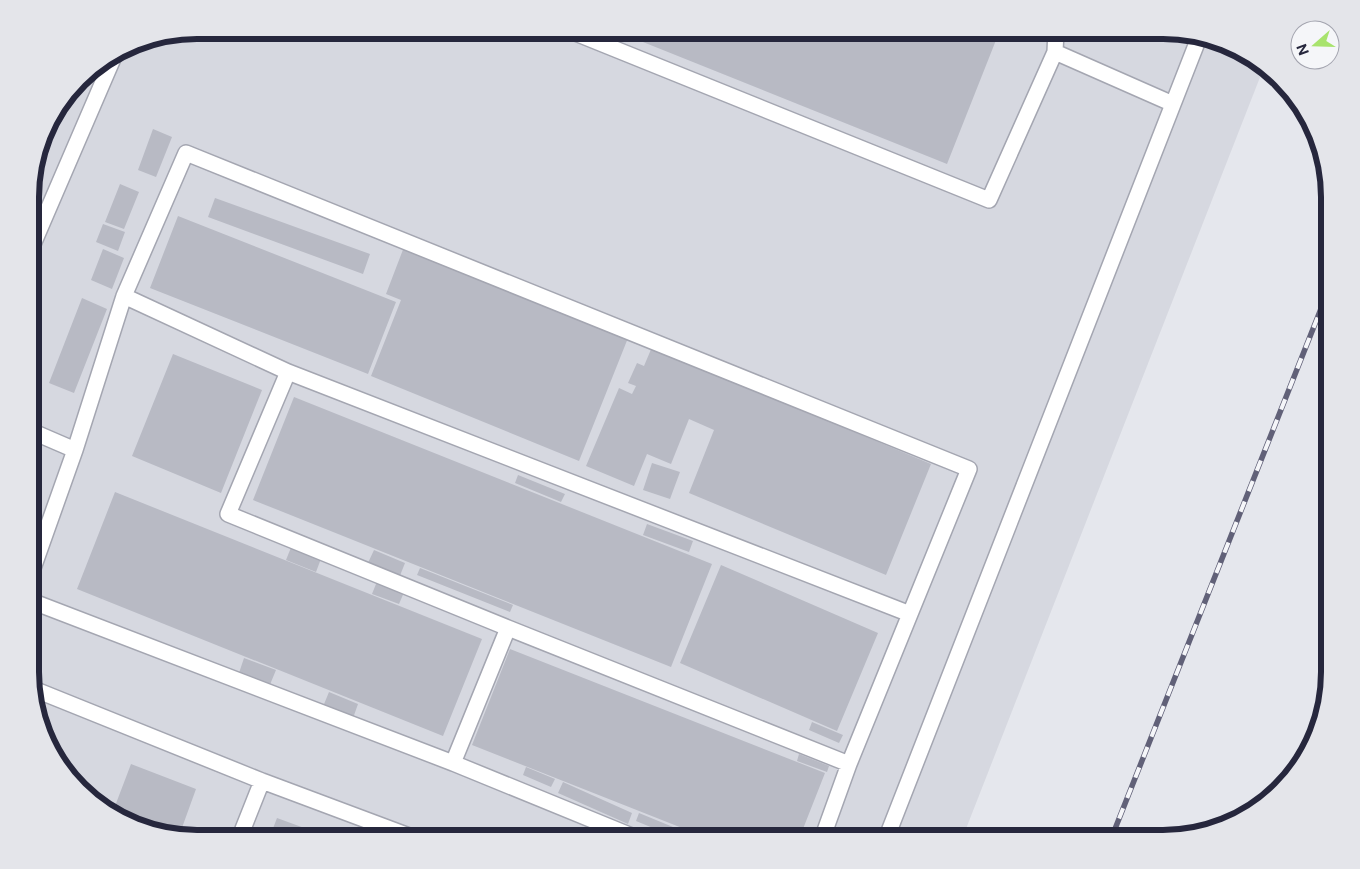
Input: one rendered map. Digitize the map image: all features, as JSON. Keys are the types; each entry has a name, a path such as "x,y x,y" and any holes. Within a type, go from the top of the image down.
{"street":[{"path":"590,39 989,200 1055,52 1056,39"},
{"path":"890,830 1197,43"},
{"path":"1055,52 1173,104"},
{"path":"39,231 111,64"},
{"path":"39,551 75,450 124,296 186,153 969,469 849,764 825,830"},
{"path":"124,296 288,372 910,614"},
{"path":"288,372 228,514 849,764"},
{"path":"39,435 75,450"},
{"path":"39,604 453,763 617,830"},
{"path":"453,763 508,628"},
{"path":"40,692 262,781 393,830"},
{"path":"243,830 262,781"}],"shaded area":[{"path":"187,39 1163,39 1184,40 1214,47 1251,65 1261,73 966,830 187,830 146,822 109,804 85,784 60,751 44,713 40,693 39,672 40,176 51,136 65,109 85,85 109,65 146,47"}],"building":[{"path":"635,39 996,39 947,164"},
{"path":"153,129 172,137 156,177 138,170"},
{"path":"120,184 139,192 124,229 105,222"},
{"path":"215,198 370,254 363,274 208,217"},
{"path":"178,216 396,302 368,374 150,288"},
{"path":"103,224 125,232 118,251 96,242"},
{"path":"404,247 628,338 579,461 371,376 401,300 386,294"},
{"path":"103,249 124,258 112,289 91,280"},
{"path":"82,298 107,309 74,393 49,383"},
{"path":"652,347 931,464 886,575 689,493 714,430 689,419 671,464 647,454 634,486 586,466 619,388 632,394 636,386 628,383 637,363 644,366"},
{"path":"173,354 262,390 221,493 132,456"},
{"path":"294,397 712,564 671,667 253,500"},
{"path":"652,463 680,472 670,499 643,490"},
{"path":"518,475 565,494 561,502 515,483"},
{"path":"115,492 482,639 443,736 77,589"},
{"path":"647,524 693,541 689,552 643,535"},
{"path":"292,545 322,556 316,572 286,560"},
{"path":"374,550 405,563 399,578 367,565"},
{"path":"721,565 878,633 837,731 680,663"},
{"path":"420,568 513,605 510,612 417,575"},
{"path":"378,579 405,590 399,604 372,594"},
{"path":"510,649 825,773 803,830 687,830 472,745"},
{"path":"244,658 276,670 269,687 238,676"},
{"path":"329,692 358,704 352,721 322,709"},
{"path":"812,722 843,735 839,743 809,730"},
{"path":"799,754 829,766 827,772 797,761"},
{"path":"131,764 196,789 181,829 146,822 115,807"},
{"path":"526,767 555,779 551,787 523,775"},
{"path":"563,782 632,813 628,824 558,793"},
{"path":"639,813 673,827 672,830 658,830 636,821"},
{"path":"277,818 307,829 307,830 272,830"}],"railway":[{"path":"1115,830 1321,309"}]}
